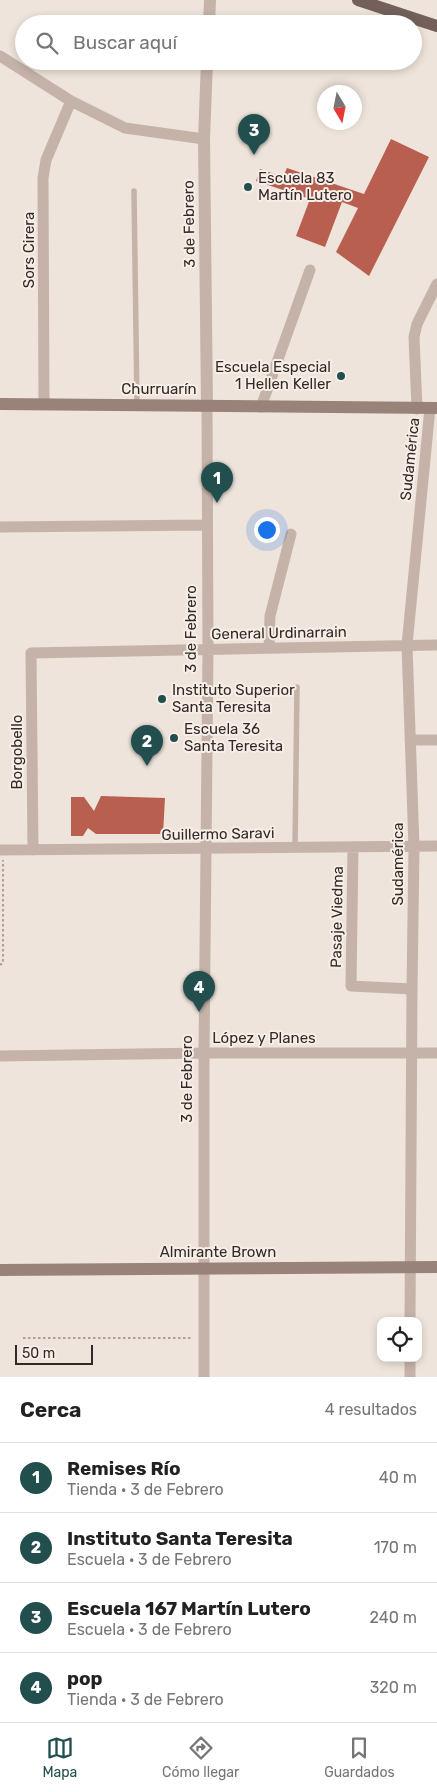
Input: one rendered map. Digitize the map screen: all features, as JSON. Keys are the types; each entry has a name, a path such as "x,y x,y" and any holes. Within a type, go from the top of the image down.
{"main road":[{"path":"358,0 404,15"},
{"path":"422,21 437,26"},
{"name":"Churruarín","path":"0,404 428,408"},
{"name":"Almirante Brown","path":"0,1270 437,1267"}],"street":[{"path":"209,15 210,0"},
{"path":"0,56 15,66"},
{"path":"22,70 71,101 125,128 204,139"},
{"name":"3 de Febrero","path":"204,1377 205,850 208,649 204,139 207,70"},
{"name":"Sors Cirera","path":"44,404 43,178 46,160 71,101"},
{"path":"260,406 310,270"},
{"name":"Sudamérica","path":"410,1317 414,847 407,645 428,408 414,337 417,324 437,284"},
{"path":"0,527 207,525"},
{"path":"269,648 270,616 291,534"},
{"name":"General Urdinarrain","path":"31,653 437,645"},
{"name":"Borgobello","path":"31,653 33,850"},
{"path":"410,740 437,740"},
{"name":"Guillermo Saravi","path":"1,850 205,850 437,846"},
{"name":"Pasaje Viedma","path":"353,848 351,986 412,989"},
{"name":"López y Planes","path":"0,1056 204,1053 437,1053"},
{"path":"410,1362 410,1377"}],"lane":[{"path":"134,191 137,405"},
{"path":"295,848 298,687"}],"path":[{"path":"0,965 3,962 1,850"},
{"path":"23,1338 204,1338"}],"building":[{"path":"391,139 429,157 369,276 336,252 358,208 342,202 325,247 296,236 310,199 256,181 260,169 283,177 287,168 364,194"},
{"path":"101,796 165,798 163,834 96,834 88,828 83,836 71,836 71,797 84,797 94,811"}],"place":[{"name":"Escuela 167 Martín Lutero","path":"254,155"},
{"name":"Escuela 83 Martín Lutero","path":"248,187"},
{"name":"Escuela Especial 1 Hellen Keller","path":"341,376"},
{"name":"Remises Río","path":"217,503"},
{"name":"Instituto Superior Santa Teresita","path":"162,699"},
{"name":"Escuela 36 Santa Teresita","path":"174,738"},
{"name":"Instituto Santa Teresita","path":"147,766"},
{"name":"pop","path":"199,1012"}]}
